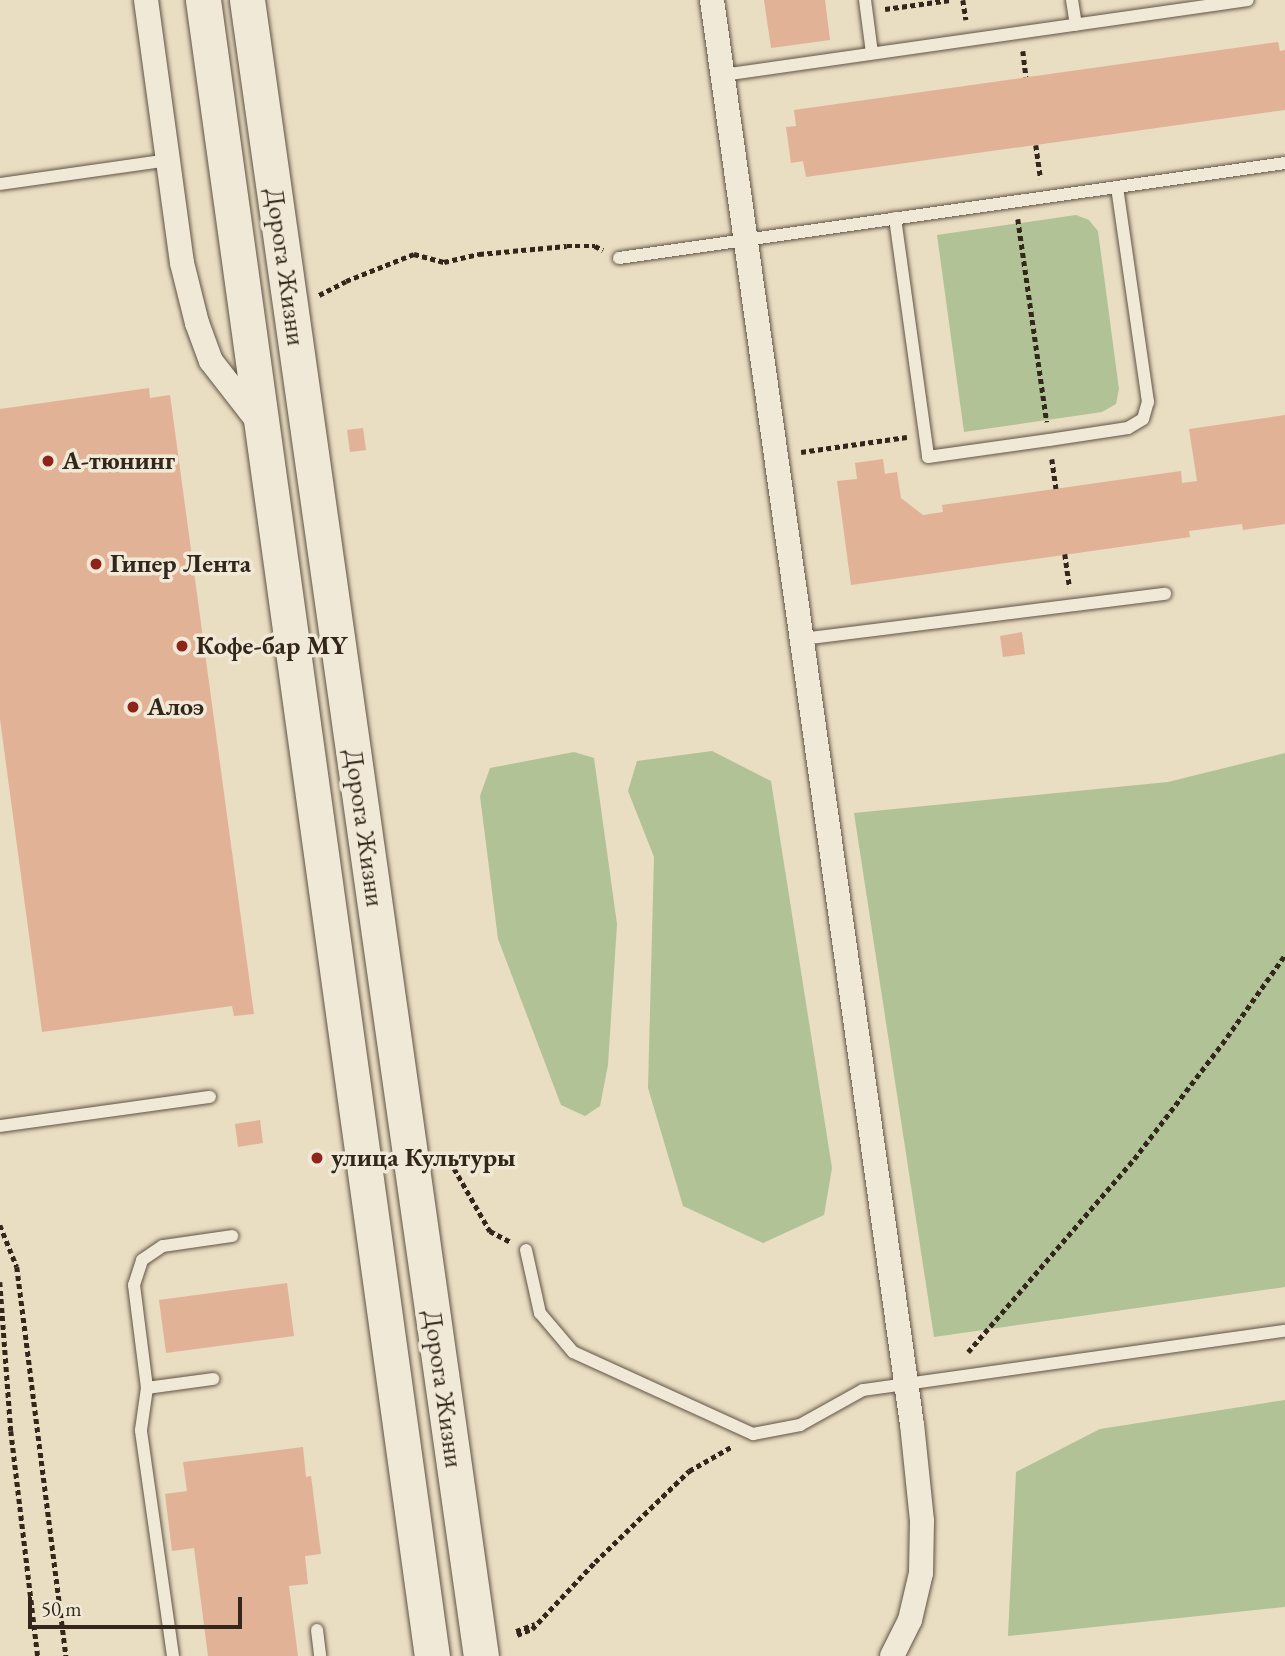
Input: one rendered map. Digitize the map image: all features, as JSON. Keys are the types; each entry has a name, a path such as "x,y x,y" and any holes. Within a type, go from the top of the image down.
{"main road":[{"name":"Дорога Жизни","path":"203,0 432,1656"},
{"name":"Дорога Жизни","path":"247,0 481,1656"}],"street":[{"path":"146,0 182,263 197,323 211,361 262,427"},
{"path":"712,0 906,1384 922,1521 921,1573 910,1620 892,1656"}],"lane":[{"path":"1072,0 1076,24"},
{"path":"723,75 1248,0"},
{"path":"866,6 872,53"},
{"path":"0,184 168,160"},
{"path":"619,258 1285,163"},
{"path":"895,218 928,457 1128,428 1143,419 1148,402 1118,187"},
{"path":"802,639 1164,594"},
{"path":"0,1126 210,1097"},
{"path":"173,1656 141,1430 147,1388 134,1284 142,1261 163,1246 232,1236"},
{"path":"526,1250 540,1313 573,1352 753,1434 800,1425 863,1390 1285,1331"},
{"path":"147,1388 213,1380"},
{"path":"317,1630 320,1656"}],"path":[{"path":"866,6 950,0"},
{"path":"1036,145 1043,197"},
{"path":"1016,201 1056,489"},
{"path":"313,299 346,281 414,254 444,262 480,254 595,246 619,258"},
{"path":"776,456 925,435"},
{"path":"1065,554 1073,606"},
{"path":"968,1352 1134,1159 1222,1044 1285,955"},
{"path":"450,1161 490,1231 526,1250"},
{"path":"0,1225 18,1267 66,1656"},
{"path":"0,1282 11,1431 38,1656"},
{"path":"517,1633 532,1629 689,1471 753,1434"}],"green space":[{"path":"1076,215 1089,220 1098,231 1119,389 1116,404 1102,412 964,432 937,235"},
{"path":"712,751 771,781 832,1168 824,1215 763,1243 683,1206 648,1088 654,857 628,791 637,761"},
{"path":"574,752 594,758 617,924 608,1065 600,1106 585,1116 561,1105 498,939 480,796 490,768"},
{"path":"1285,753 1285,1287 934,1337 854,813 1168,782"},
{"path":"1285,1400 1285,1607 1008,1636 1016,1472 1100,1429"}],"building":[{"path":"764,0 825,0 830,40 771,48"},
{"path":"1278,42 1280,51 1285,50 1285,110 806,177 803,161 791,163 786,127 796,126 794,110"},
{"name":"Гипер Лента","path":"149,388 150,398 170,395 254,1014 234,1016 232,1006 42,1032 0,719 0,409"},
{"path":"1285,415 1285,524 1243,530 1242,524 1189,531 1190,537 851,585 837,481 857,479 855,463 883,459 885,474 897,472 901,498 923,515 943,512 942,505 1181,471 1182,483 1197,481 1189,429"},
{"path":"363,428 366,450 350,452 347,430"},
{"path":"1022,632 1025,654 1003,657 1000,636"},
{"path":"260,1120 263,1143 238,1147 235,1124"},
{"path":"287,1283 294,1336 166,1353 159,1300"},
{"path":"303,1447 306,1477 311,1476 321,1554 305,1556 308,1584 289,1586 298,1656 208,1656 194,1548 172,1551 165,1494 187,1491 183,1462"}],"place":[{"name":"А-тюнинг","path":"48,461"},
{"name":"Гипер Лента","path":"96,564"},
{"name":"Кофе-бар MY","path":"182,646"},
{"name":"Алоэ","path":"133,707"},
{"name":"улица Культуры","path":"317,1158"}]}
